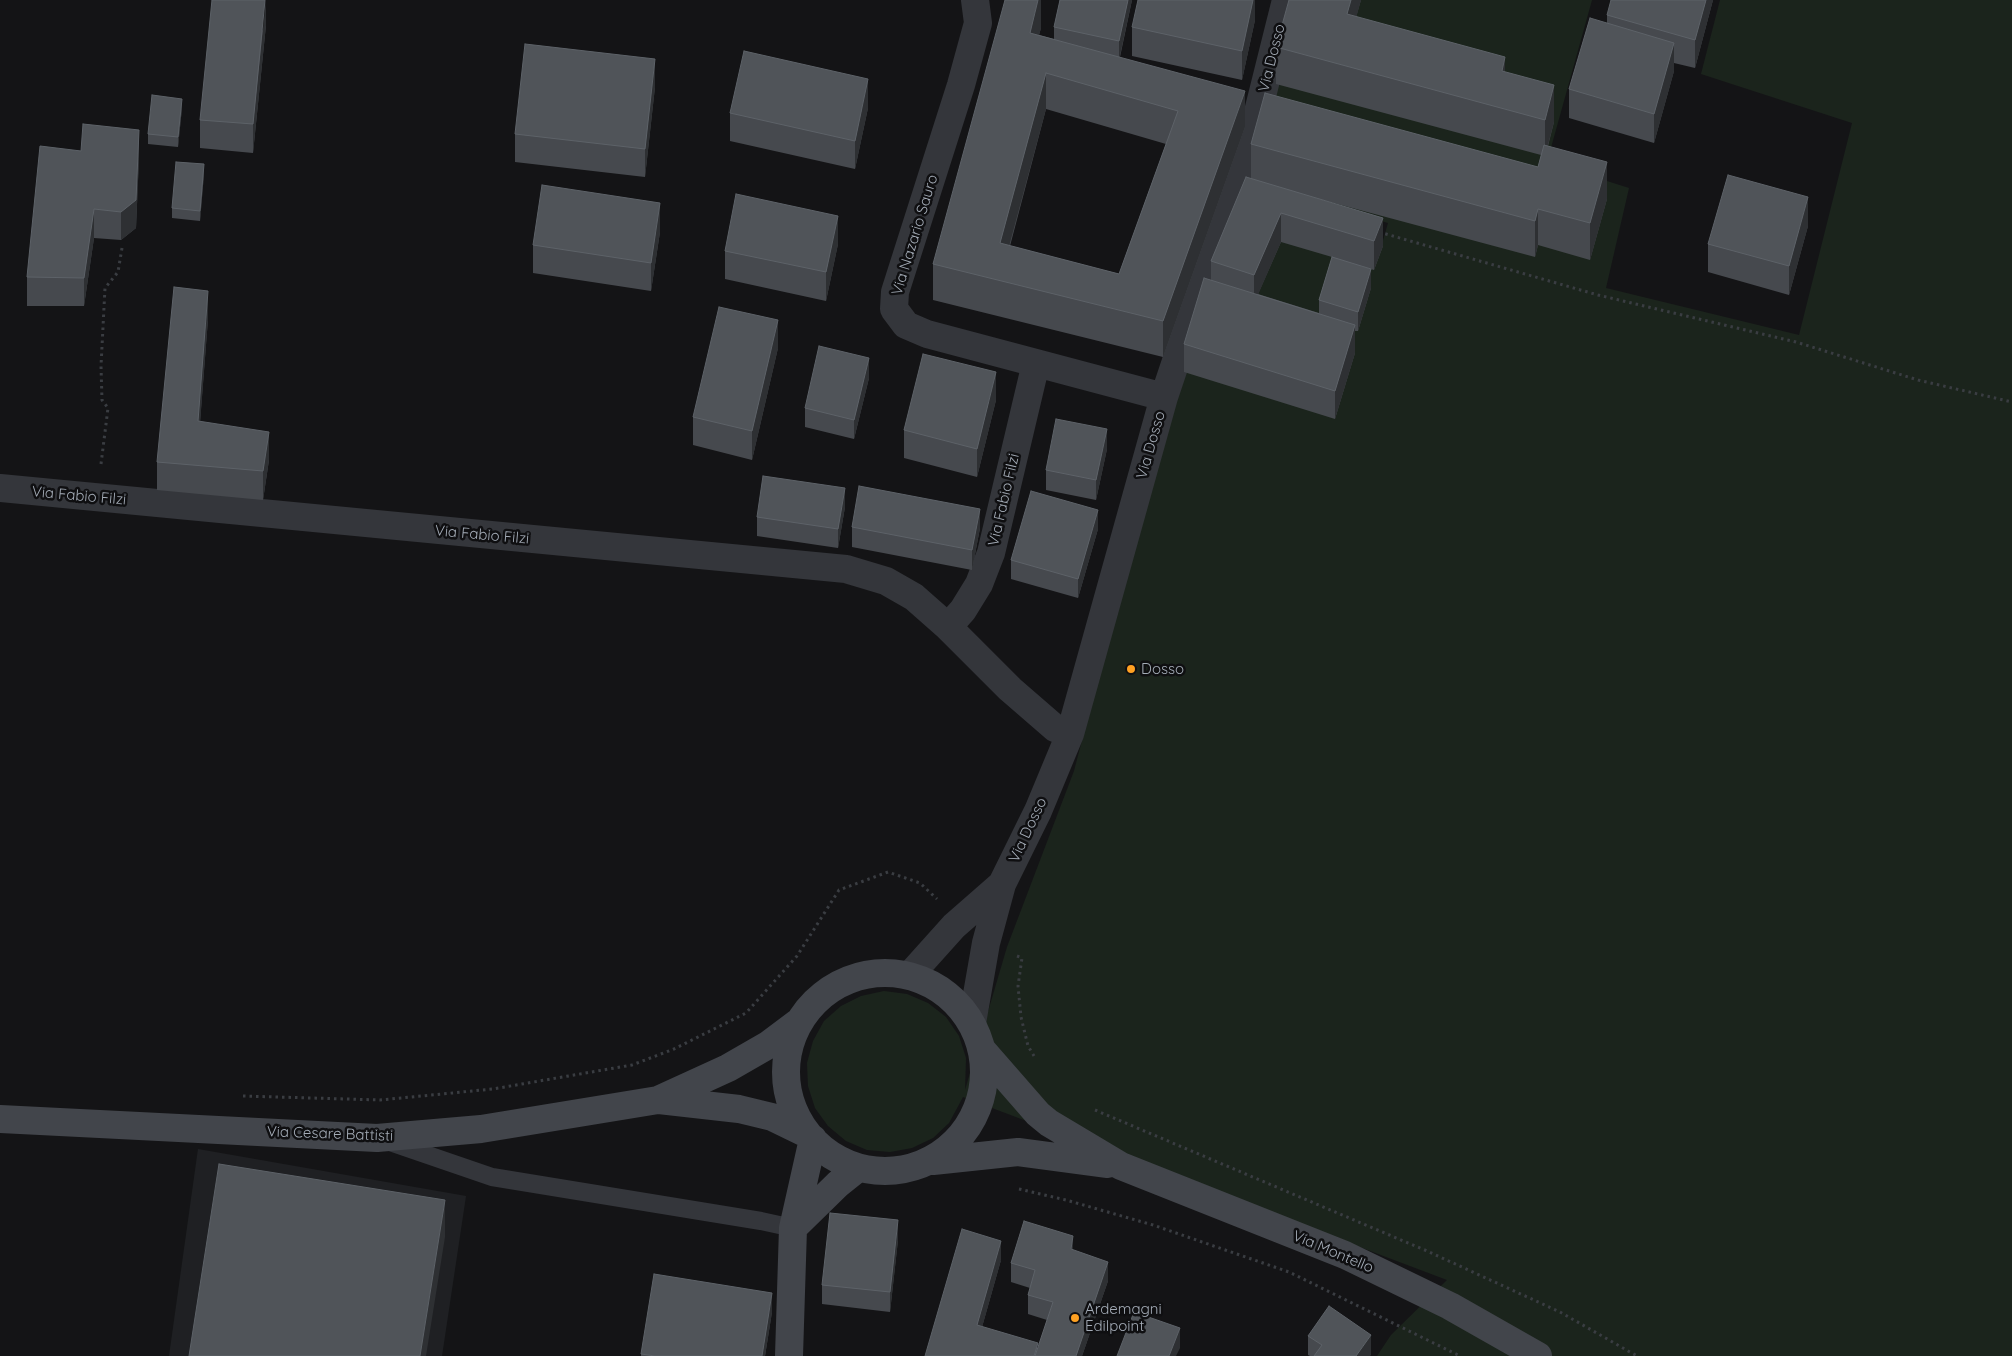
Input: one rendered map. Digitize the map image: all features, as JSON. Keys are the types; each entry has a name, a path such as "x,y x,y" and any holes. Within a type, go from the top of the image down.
{"street":[{"name":"Via Nazario Sauro","path":"975,0 978,23 961,85 896,292 894,309 906,325 927,334 1164,397"},
{"name":"Via Dosso","path":"972,1023 986,942 1002,884 1038,811 1070,734 1164,397 1234,188 1268,112 1286,0"},
{"name":"Via Fabio Filzi","path":"948,627 963,610 979,584 992,553 1036,362"},
{"name":"Via Fabio Filzi","path":"0,488 846,569 886,581 914,597 948,627 1010,689 1055,728 1070,734"},
{"name":"Via Dosso","path":"910,976 954,926 1002,884"},
{"path":"884,972 910,976 935,985 956,1002 972,1023 983,1050 985,1083 976,1114 957,1141 931,1161 908,1169 883,1171 858,1168 830,1155 810,1137 792,1108 786,1078 788,1048 800,1021 816,1000 835,985 859,976 884,972"},
{"name":"Via Cesare Battisti","path":"0,1119 377,1138 481,1129 658,1100 728,1068 768,1045 800,1021"},
{"name":"Via Montello","path":"983,1050 1038,1114 1049,1123 1121,1166 1345,1255 1450,1306 1538,1356"},
{"name":"Via Cesare Battisti","path":"658,1100 739,1109 772,1117 810,1137"},
{"path":"789,1356 793,1228 810,1137"},
{"name":"Via Montello","path":"931,1161 1018,1152 1121,1166"},
{"path":"793,1228 838,1184 858,1168"}],"lane":[{"path":"377,1138 492,1177 761,1221 793,1228"}],"path":[{"path":"1373,230 1598,295 1796,342 1918,380 2012,402"},
{"path":"98,497 108,408 102,400 101,366 105,288 118,272 122,248"},
{"path":"240,1096 380,1100 493,1089 632,1065 674,1049 746,1013 797,956 840,890 888,872 920,883 937,899 954,926"},
{"path":"986,942 1022,958 1018,986 1021,1017 1028,1046 1037,1064"},
{"path":"1092,1109 1427,1251 1560,1312 1637,1356"},
{"path":"1019,1189 1066,1200 1154,1226 1289,1272 1460,1356"}],"shaded area":[{"path":"1296,0 1592,0 1547,162 1629,188 1606,288 1799,335 1852,123 1701,74 1720,0 2012,0 2012,1356 1377,1356 1391,1335 1447,1280 963,1097 949,1123 933,1138 912,1148 890,1152 867,1150 846,1141 828,1126 815,1108 808,1086 807,1063 813,1041 824,1021 841,1006 861,996 884,991 907,994 928,1003 946,1017 959,1036 966,1058 965,1090 1007,947 1074,771 1159,447 1246,204 1382,244 1388,223 1249,182"},
{"path":"198,1149 466,1196 442,1356 169,1356"}],"building":[{"path":"212,0 265,0 253,124 200,120"},
{"path":"1005,0 1038,0 1030,33 1245,91 1163,321 933,264","holes":["1046,73 1178,111 1119,274 1000,243"]},
{"path":"1060,0 1128,0 1119,41 1054,27"},
{"path":"1138,0 1253,0 1242,51 1132,27"},
{"path":"1289,0 1351,0 1347,14 1505,57 1502,71 1554,85 1545,120 1276,47"},
{"path":"1611,0 1706,0 1695,40 1607,15"},
{"path":"1590,18 1674,43 1654,114 1569,89"},
{"path":"525,44 655,59 645,149 515,134"},
{"path":"744,51 868,79 855,141 730,113"},
{"path":"1265,93 1538,167 1544,145 1607,162 1590,223 1538,209 1535,221 1251,144"},
{"path":"152,95 182,99 178,137 148,134"},
{"path":"83,124 139,130 136,200 121,212 94,209 84,278 27,277 40,146 81,151"},
{"path":"176,162 204,164 200,211 172,208"},
{"path":"1728,175 1808,197 1789,266 1708,244"},
{"path":"1246,177 1383,218 1374,241 1281,213 1254,275 1211,261"},
{"path":"542,185 660,203 651,263 533,245"},
{"path":"736,194 838,216 826,272 725,251"},
{"path":"1332,257 1371,269 1358,312 1319,300"},
{"path":"1204,278 1355,325 1335,391 1184,344"},
{"path":"174,287 208,291 198,421 269,432 263,471 157,462"},
{"path":"719,307 778,320 752,431 693,417"},
{"path":"819,346 869,358 854,420 805,408"},
{"path":"923,354 996,372 977,449 904,430"},
{"path":"1056,419 1107,429 1096,480 1046,470"},
{"path":"763,476 845,488 838,529 757,517"},
{"path":"859,486 980,509 972,550 852,527"},
{"path":"1031,491 1098,510 1078,579 1011,560"},
{"path":"219,1164 445,1200 420,1356 189,1356"},
{"path":"830,1213 898,1220 890,1292 822,1285"},
{"path":"1024,1221 1073,1236 1071,1249 1108,1262 1076,1356 1035,1356 1053,1302 1028,1295 1035,1270 1011,1263"},
{"path":"962,1229 1001,1241 977,1325 1038,1343 1034,1356 925,1356"},
{"path":"654,1274 772,1293 762,1356 655,1356 641,1354"},
{"path":"1329,1306 1371,1335 1356,1356 1314,1356 1322,1345 1308,1336"},
{"path":"1134,1312 1180,1328 1169,1356 1117,1356"}],"place":[{"name":"Dosso","path":"1131,669"},
{"name":"Ardemagni Edilpoint","path":"1075,1318"}]}
